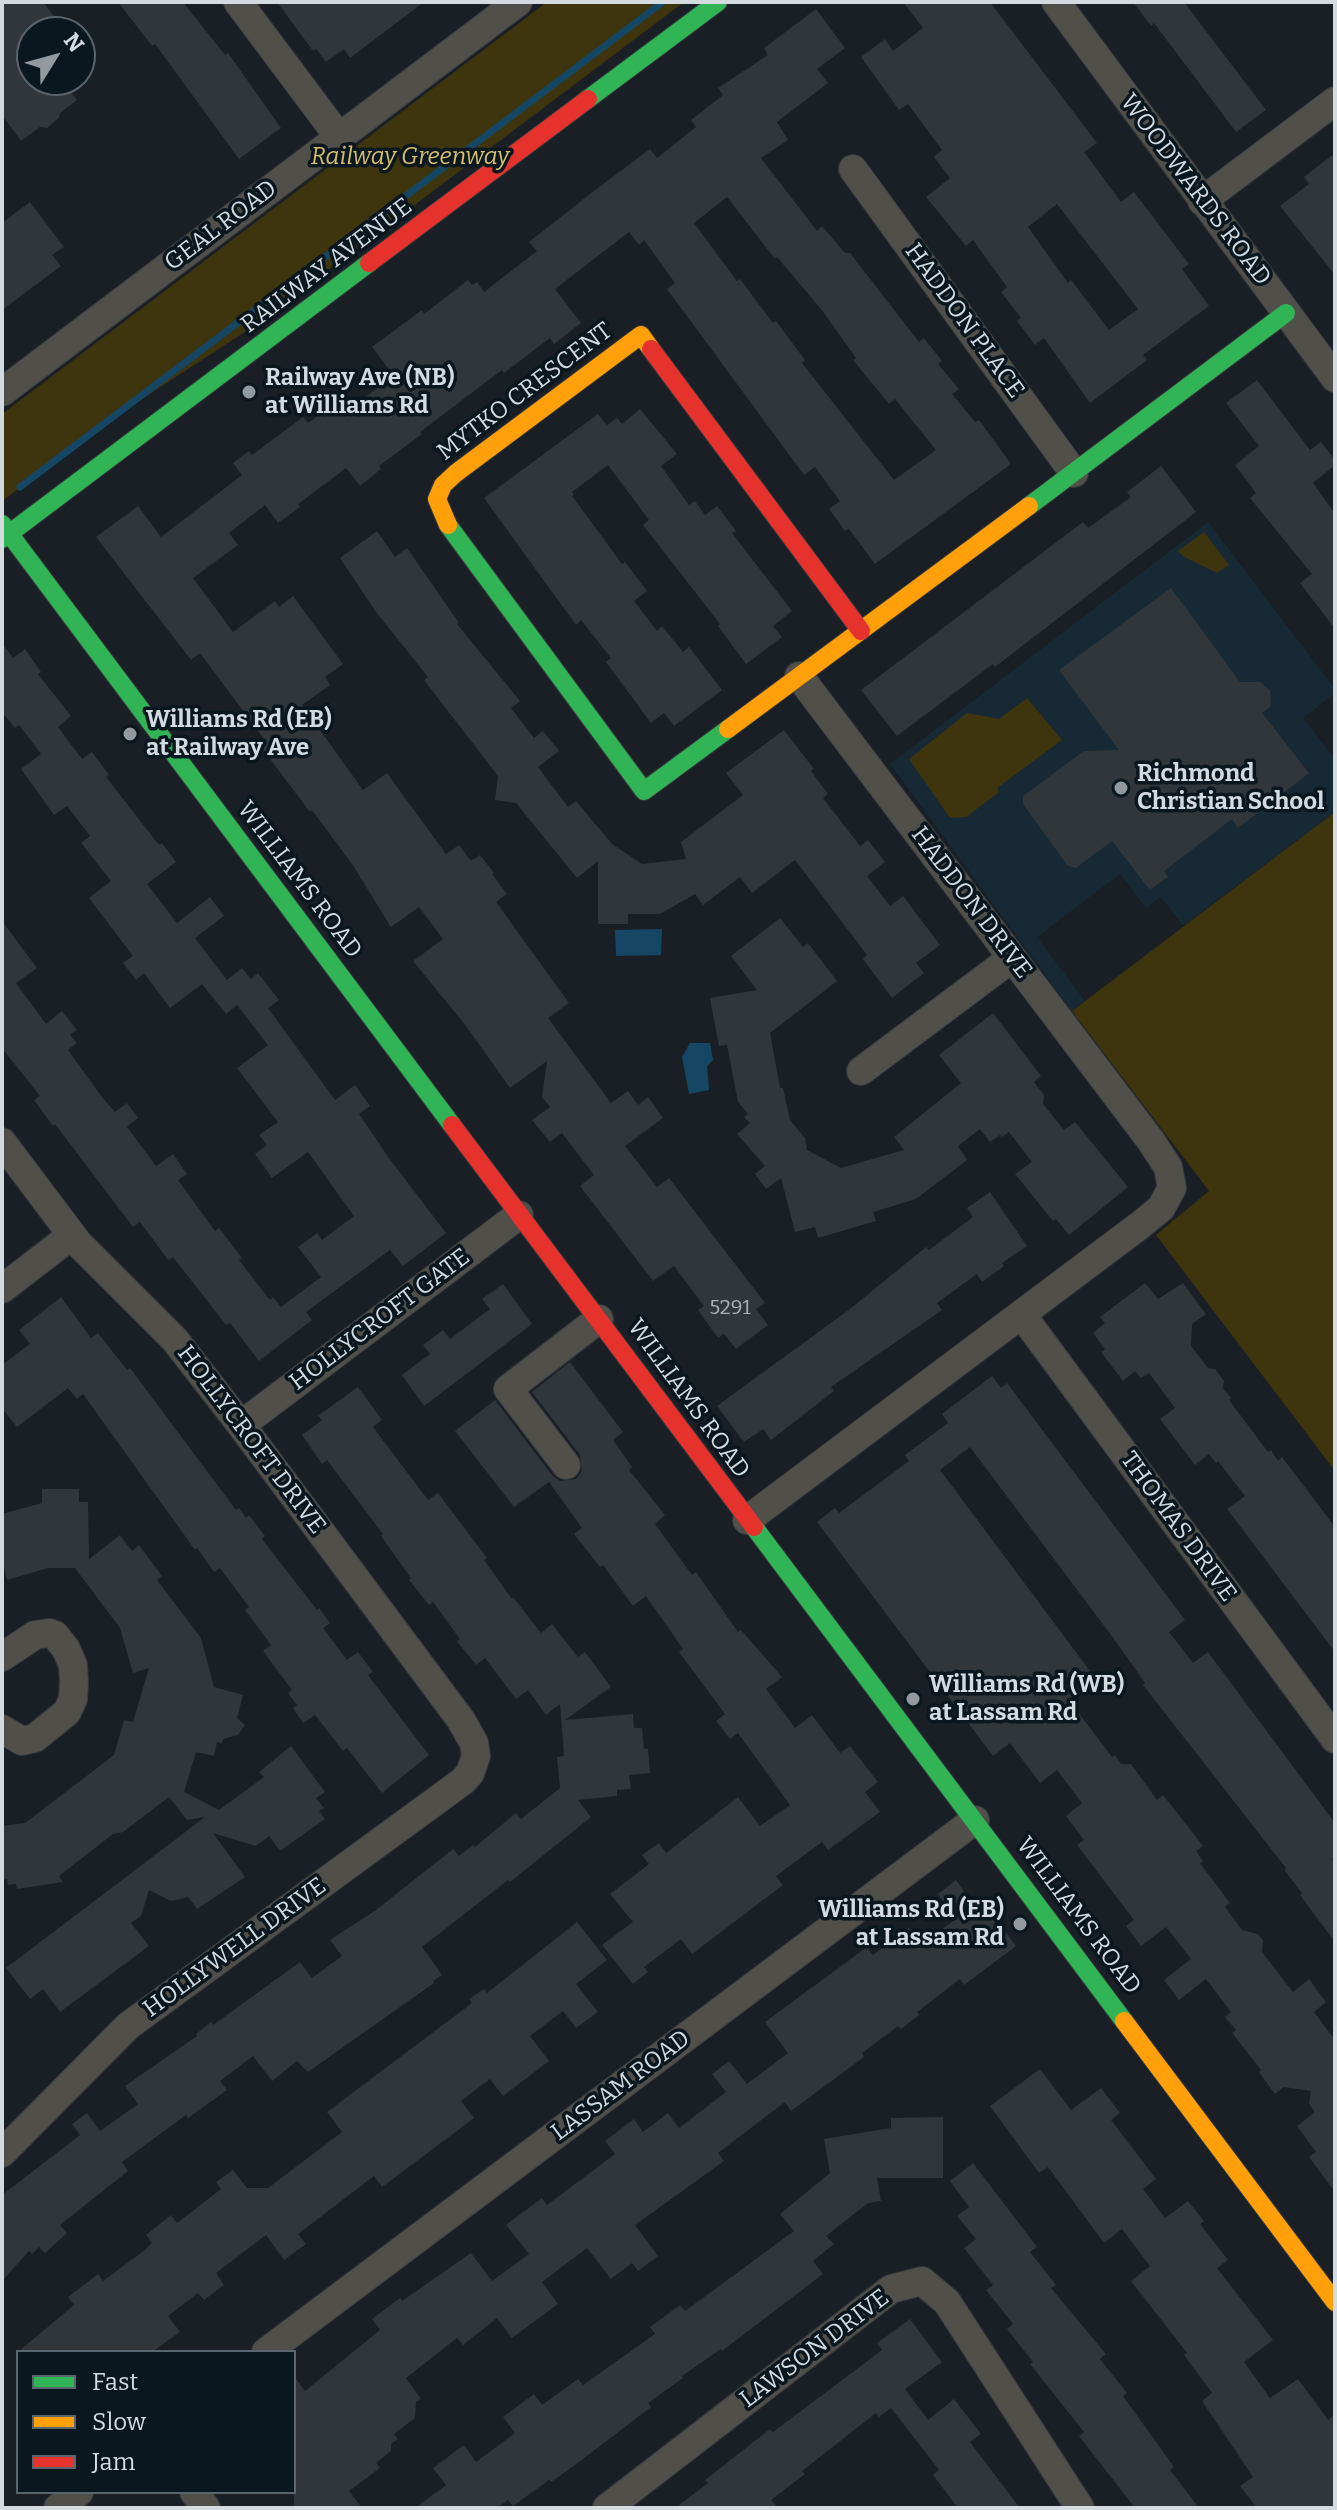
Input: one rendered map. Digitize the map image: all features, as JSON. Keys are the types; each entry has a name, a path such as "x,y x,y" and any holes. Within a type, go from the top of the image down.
{"street":[{"path":"238,2 339,137"},
{"name":"GEAL ROAD","path":"2,392 518,2"},
{"name":"RAILWAY AVENUE","path":"4,532 718,2"},
{"name":"WOODWARDS ROAD","path":"1056,2 1335,378"},
{"path":"1202,201 1335,101"},
{"name":"HADDON PLACE","path":"853,169 1074,473"},
{"path":"799,676 1286,313"},
{"name":"MYTKO CRESCENT","path":"799,676 644,791 454,536 437,499 443,485 641,335 861,631"},
{"name":"WILLIAMS ROAD","path":"4,532 599,1319 1335,2302"},
{"name":"HADDON DRIVE","path":"747,1520 1161,1208 1172,1188 1168,1167 1151,1141 799,676"},
{"path":"861,1071 1012,958"},
{"name":"HOLLYCROFT DRIVE","path":"2,1142 72,1235 175,1340 241,1425 461,1720 474,1743 476,1756"},
{"name":"HOLLYCROFT GATE","path":"241,1425 519,1215"},
{"path":"2,1289 72,1235"},
{"name":"THOMAS DRIVE","path":"1022,1315 1335,1739"},
{"path":"566,1465 508,1389 599,1319"},
{"path":"2,1657 41,1633 55,1635 73,1665 74,1683 73,1699 67,1712 35,1738 22,1741 2,1729"},
{"name":"HOLLYWELL DRIVE","path":"2,2153 128,2026 463,1781 470,1773 476,1756"},
{"name":"LASSAM ROAD","path":"269,2350 975,1820"},
{"name":"LAWSON DRIVE","path":"607,2508 891,2289 922,2281 947,2302 1080,2508"},
{"path":"58,2508 76,2494"}],"shaded area":[{"name":"Richmond Christian School","path":"1208,522 1335,689 1335,693 1303,718 1335,759 1335,812 1183,926 1161,897 1146,908 1120,874 1037,937 1085,1001 1072,1011 890,764"}],"green space":[{"name":"Railway Greenway","path":"547,2 684,2 254,326 139,401 2,501 2,414"},
{"path":"1204,532 1229,565 1217,573 1178,551"},
{"path":"1027,698 1062,740 997,788 999,792 966,817 950,818 909,759 967,713 999,719"},
{"path":"1335,812 1335,1471 1156,1235 1209,1191 1072,1011"}],"water":[{"path":"662,929 661,955 616,956 615,930"},
{"path":"690,1043 710,1043 713,1060 707,1066 709,1090 689,1094 682,1057"}],"building":[{"path":"2,2 43,2 54,16 16,16 16,96 74,96 77,100 47,128 40,127 21,141 2,115"},
{"path":"118,2 183,2 225,55 228,53 281,128 239,159 155,44 152,46"},
{"path":"277,2 424,2 350,58 344,49 326,62 316,49 313,51"},
{"path":"903,2 990,2 1097,143 1084,152 1121,202 1134,192 1189,264 1182,269 1209,306 1143,355 1147,360 1090,403 1044,338 1035,345 1017,321 1021,318 1001,292 1007,287 973,240 966,246 926,197 950,178 934,157 942,150 908,104 899,110 861,57 885,39 893,51 923,28","holes":["1057,204 1138,309 1109,330 1071,280 1068,283 1028,227"]},
{"path":"1133,2 1184,2 1266,110 1236,132 1154,23 1151,26"},
{"path":"816,9 845,48 817,69 828,83 777,122 788,140 761,158 817,231 822,226 845,253 850,253 919,342 924,338 942,361 938,364 959,389 952,394 975,422 979,420 1011,464 875,564 849,529 845,531 829,509 840,501 815,467 804,475 667,289 675,283 644,240 639,245 629,232 555,289 581,323 554,344 550,338 504,373 502,370 420,432 422,434 379,466 381,469 360,486 346,468 278,523 265,505 229,533 238,545 193,578 233,632 275,601 279,607 293,596 343,664 325,677 330,685 302,705 363,790 387,773 446,854 459,845 471,861 480,855 494,873 507,894 496,902 569,1003 548,1018 611,1103 628,1091 638,1105 648,1097 663,1118 625,1146 657,1187 669,1178 765,1303 756,1309 768,1325 736,1349 724,1334 718,1338 698,1310 704,1306 674,1266 653,1281 580,1186 594,1175 562,1133 550,1142 532,1120 550,1107 542,1097 547,1061 510,1088 466,1026 413,961 443,939 419,907 391,927 352,864 261,747 267,743 200,653 191,660 96,537 138,506 161,537 242,475 233,463 249,451 252,455 303,417 308,423 333,404 341,414 394,376 372,347 422,310 424,314 468,280 472,285 477,282 484,292 537,251 529,242 590,194 650,149 657,158 696,127 691,120 723,95 718,88 768,55 764,48","holes":["727,197 775,259 777,257 821,309 856,358 853,360 889,404 895,399 936,450 894,480 802,363 805,360 776,321 773,323 740,279 737,281 694,223"]},
{"path":"1335,153 1335,275 1280,206 1309,184 1304,177"},
{"path":"30,202 64,247 52,255 61,266 2,310 2,223"},
{"path":"1257,380 1310,450 1321,442 1335,460 1335,465 1313,483 1335,514 1335,629 1300,583 1312,574 1250,498 1256,493 1235,465 1259,446 1226,403"},
{"path":"640,409 677,454 661,466 689,505 695,501 705,515 717,506 736,531 732,533 792,611 773,626 782,637 746,664 718,626 720,624 643,525 649,520 608,465 572,492 622,564 625,562 647,591 634,601 657,631 662,626 683,652 689,647 722,690 674,726 664,713 651,723 606,662 611,658 581,620 576,625 484,498 598,414 607,425 617,418 622,424"},
{"path":"1161,466 1196,512 995,667 993,664 897,736 861,690 1083,522 1088,528 1131,497 1127,492"},
{"path":"377,531 395,557 407,548 457,624 520,701 511,708 534,738 543,731 559,751 538,767 568,807 576,801 612,844 642,864 686,859 681,842 743,795 726,773 784,730 814,769 811,771 828,794 823,798 860,846 868,840 885,862 867,876 890,906 903,896 940,945 916,963 924,973 892,998 863,959 867,955 795,860 752,893 740,877 703,905 695,894 660,914 628,914 628,924 598,924 598,861 577,878 516,803 495,800 498,776 424,680 428,677 376,612 340,558"},
{"name":"Richmond Christian School","path":"1171,588 1240,682 1260,682 1270,690 1271,706 1262,713 1309,773 1238,828 1232,819 1164,871 1168,877 1150,890 1112,841 1076,868 1068,866 1023,804 1023,796 1084,751 1119,750 1059,670"},
{"path":"2,643 13,658 25,649 41,672 38,674 71,716 58,727 82,759 92,752 109,775 106,777 176,862 147,884 177,923 210,897 224,916 195,938 227,980 242,968 251,979 258,973 279,1000 268,1008 335,1100 355,1085 370,1106 359,1114 446,1233 403,1266 390,1250 306,1312 312,1320 259,1361 230,1323 226,1325 173,1257 168,1260 140,1222 133,1227 55,1124 53,1126 34,1100 40,1096 2,1048 2,921 37,968 16,983 46,1024 62,1011 77,1030 70,1035 77,1043 68,1050 101,1096 115,1112 127,1103 138,1118 127,1127 156,1166 173,1154 187,1174 178,1180 215,1231 219,1228 242,1258 239,1260 270,1300 273,1297 281,1307 321,1277 298,1247 317,1233 322,1240 354,1216 308,1152 272,1178 255,1154 267,1145 259,1135 278,1122 237,1068 268,1045 237,1005 226,1014 202,984 170,1008 144,973 136,980 123,963 133,956 89,898 111,881 81,843 90,836 67,806 54,815 21,769 41,754 19,725 15,728 2,712"},
{"path":"780,918 803,947 808,943 837,981 770,1033 780,1088 783,1088 790,1120 805,1138 807,1150 841,1168 904,1150 894,1137 961,1083 939,1055 993,1013 1041,1076 1034,1082 1044,1095 1043,1104 1064,1130 1075,1122 1128,1187 1069,1235 1056,1219 1053,1221 1015,1174 1032,1162 1009,1132 990,1142 980,1129 958,1146 967,1160 916,1199 873,1212 876,1221 818,1238 815,1227 795,1232 781,1178 766,1189 755,1174 765,1166 737,1134 750,1123 744,1117 748,1114 738,1102 727,1045 719,1046 710,998 757,990 731,956"},
{"path":"990,1192 1027,1246 982,1282 977,1274 937,1303 942,1310 831,1387 834,1391 771,1440 763,1429 744,1442 717,1406 850,1309 926,1247 929,1250 973,1217 967,1208"},
{"path":"1145,1283 1158,1299 1183,1283 1206,1314 1192,1324 1191,1346 1208,1368 1215,1369 1224,1381 1223,1388 1231,1398 1229,1400 1268,1452 1271,1450 1278,1461 1282,1457 1335,1527 1335,1652 1227,1509 1245,1496 1218,1461 1216,1463 1209,1454 1195,1465 1160,1419 1175,1408 1149,1373 1141,1378 1135,1371 1123,1381 1101,1352 1105,1349 1093,1333 1105,1323 1100,1317"},
{"path":"503,1284 532,1324 424,1406 402,1375 430,1354 423,1345 443,1330 450,1339 490,1309 482,1299"},
{"path":"61,1297 91,1338 98,1333 127,1370 130,1368 236,1510 239,1508 246,1518 249,1515 265,1536 262,1539 330,1623 323,1628 347,1660 358,1652 373,1672 368,1675 429,1755 382,1793 347,1748 343,1751 315,1715 303,1723 293,1708 297,1705 288,1693 292,1690 263,1651 271,1645 245,1610 249,1607 220,1568 214,1572 197,1548 195,1550 83,1394 77,1399 68,1388 17,1427 2,1408 2,1365 30,1344 19,1330"},
{"path":"570,1362 623,1432 613,1440 632,1467 629,1470 665,1515 655,1524 692,1575 696,1572 738,1632 741,1630 782,1677 766,1689 795,1728 812,1715 840,1753 850,1746 878,1782 865,1792 880,1812 828,1850 822,1842 776,1876 783,1885 692,1954 681,1939 644,1967 648,1972 633,1984 602,1945 633,1922 610,1894 649,1864 642,1855 659,1843 666,1853 738,1797 760,1826 790,1805 738,1733 730,1739 716,1721 725,1714 679,1652 683,1649 646,1596 633,1606 603,1565 600,1567 574,1534 582,1528 549,1482 514,1507 455,1431 495,1400 552,1475 560,1481 576,1479 582,1471 580,1455 532,1392"},
{"path":"992,1376 1001,1388 1007,1383 1185,1620 1169,1632 1193,1663 1208,1652 1335,1823 1335,1856 1332,1859 1335,1863 1335,1942 1300,1895 1302,1893 1285,1871 1286,1868 1143,1685 1145,1683 1114,1639 970,1447 940,1470 1096,1679 1069,1700 1112,1757 1115,1755 1121,1764 1131,1764 1157,1800 1163,1795 1203,1846 1196,1851 1203,1861 1200,1863 1230,1903 1225,1907 1242,1930 1258,1934 1263,1941 1262,1952 1293,1992 1309,1979 1326,2002 1314,2012 1335,2040 1335,2192 1309,2157 1316,2152 1297,2126 1315,2112 1309,2104 1311,2091 1284,2087 1275,2094 1232,2033 1236,2030 1225,2017 1231,2012 1206,1979 1179,2000 1164,1980 1191,1959 1166,1927 1141,1946 1126,1926 1134,1920 1077,1845 1084,1840 1066,1816 1082,1803 1057,1770 1040,1783 1010,1743 993,1756 817,1522 835,1508 839,1513 909,1461 905,1455 948,1423 942,1414"},
{"path":"358,1387 382,1420 373,1427 428,1500 438,1493 487,1558 484,1560 512,1599 541,1633 552,1624 578,1657 585,1652 611,1687 565,1720 633,1714 634,1728 642,1728 650,1773 629,1775 631,1789 617,1790 617,1796 578,1800 591,1817 422,1947 442,1975 434,1983 308,2072 297,2061 272,2081 253,2056 220,2081 227,2090 188,2118 186,2115 122,2162 128,2171 60,2225 67,2233 45,2253 39,2247 32,2254 29,2251 2,2281 2,2195 80,2135 72,2124 87,2113 100,2131 138,2104 125,2086 197,2036 211,2022 213,2025 300,1962 312,1978 342,1956 330,1940 376,1910 453,1849 459,1856 473,1845 475,1847 516,1813 521,1819 560,1788 557,1757 564,1756 560,1704 546,1715 528,1690 516,1699 485,1658 476,1665 433,1602 429,1605 409,1580 411,1578 381,1536 383,1534 327,1460 322,1464 302,1435 322,1420 318,1416"},
{"path":"42,1489 79,1489 79,1502 88,1502 89,1559 120,1535 132,1551 139,1545 162,1576 157,1580 201,1638 214,1687 243,1695 237,1718 245,1725 238,1735 223,1739 222,1743 217,1742 214,1756 196,1752 184,1792 219,1810 264,1777 259,1772 291,1746 325,1792 316,1798 324,1808 319,1811 325,1819 280,1851 269,1836 256,1846 213,1833 245,1877 197,1909 188,1897 171,1901 149,1890 141,1916 131,1923 149,1946 60,2012 43,1989 30,1999 6,1968 205,1817 187,1820 169,1797 123,1832 113,1834 59,1876 63,1882 17,1889 16,1884 8,1885 7,1879 2,1880 2,1826 25,1823 114,1755 124,1720 133,1722 149,1668 133,1673 120,1628 75,1568 48,1568 7,1580 2,1559 2,1514 42,1503"},
{"path":"956,1880 974,1906 982,1901 1016,1946 964,1985 960,1979 917,2012 919,2015 901,2029 898,2026 862,2053 864,2057 791,2111 785,2102 718,2153 724,2161 635,2225 658,2256 638,2271 632,2263 611,2279 587,2248 542,2282 558,2304 512,2338 497,2318 463,2345 457,2338 406,2378 421,2399 416,2402 415,2418 394,2434 398,2439 391,2444 391,2451 376,2463 380,2468 349,2491 362,2508 294,2508 296,2379 305,2391 380,2330 372,2319 471,2253 492,2281 529,2254 506,2225 542,2198 547,2205 615,2154 605,2141 634,2119 643,2132 668,2113 679,2128 726,2092 712,2074 729,2061 747,2084 788,2053 765,2022 867,1947 873,1955 909,1928 922,1944 956,1919 938,1894"},
{"path":"577,1922 607,1960 576,1984 598,2012 576,2028 563,2011 530,2036 549,2061 503,2096 490,2079 461,2101 474,2118 382,2187 374,2176 298,2234 306,2244 284,2260 266,2235 216,2273 224,2285 204,2300 198,2293 168,2316 180,2332 155,2350 20,2350 74,2305 68,2297 98,2274 103,2281 145,2250 152,2243 146,2235 171,2215 177,2223 221,2189 216,2182 233,2170 247,2188 268,2188 342,2132 327,2112 472,2003 469,1999 484,1989 487,1993"},
{"path":"1040,2069 1071,2110 1101,2088 1120,2113 1111,2120 1156,2179 1143,2189 1165,2218 1188,2201 1204,2221 1200,2224 1228,2260 1217,2268 1273,2340 1244,2362 1270,2398 1298,2379 1328,2420 1335,2414 1335,2508 1257,2508 1240,2486 1253,2477 1202,2401 1212,2393 1184,2355 1187,2353 1131,2281 1150,2266 1122,2229 1104,2243 1048,2167 1039,2173 990,2106"},
{"path":"943,2117 943,2178 877,2178 881,2201 868,2203 826,2236 834,2244 813,2261 823,2274 722,2351 682,2376 648,2403 651,2407 575,2465 513,2506 508,2500 497,2508 415,2508 446,2485 433,2468 464,2445 476,2462 515,2433 503,2417 534,2394 542,2405 578,2379 583,2385 655,2334 650,2327 680,2305 685,2311 794,2231 780,2214 830,2173 824,2139 891,2128 891,2118"},
{"path":"973,2163 1037,2247 1030,2252 1056,2285 1051,2288 1106,2354 1100,2359 1127,2393 1123,2396 1174,2467 1170,2470 1199,2508 1135,2508 1079,2436 1084,2432 1030,2364 1033,2362 1007,2329 1013,2324 986,2290 993,2285 964,2248 976,2239 957,2216 969,2207 950,2181"},
{"path":"910,2319 942,2362 905,2389 928,2420 954,2399 981,2434 970,2442 1020,2508 958,2508 933,2475 939,2470 891,2408 879,2417 876,2413 802,2471 805,2474 771,2500 778,2508 675,2508 770,2429 773,2432 882,2350 877,2343"}],"waterway":[{"path":"20,487 663,2"}],"traffic: fast":[{"path":"588,99 718,2"},
{"path":"2,539 369,263"},
{"path":"1029,506 1286,313"},
{"path":"2,524 452,1125"},
{"path":"448,525 644,791 728,729"},
{"path":"754,1527 1124,2021"}],"traffic: slow":[{"path":"448,525 437,499 443,485 456,473 641,335 651,349"},
{"path":"728,729 1029,506"},
{"path":"1124,2021 1335,2302"}],"traffic: jam":[{"path":"369,263 588,99"},
{"path":"651,349 861,631"},
{"path":"452,1125 754,1527"}],"place":[{"name":"Railway Ave (NB) at Williams Rd","path":"249,392"},
{"name":"Williams Rd (EB) at Railway Ave","path":"130,734"},
{"name":"Richmond Christian School","path":"1121,788"},
{"name":"Williams Rd (WB) at Lassam Rd","path":"913,1699"},
{"name":"Williams Rd (EB) at Lassam Rd","path":"1020,1924"}]}
